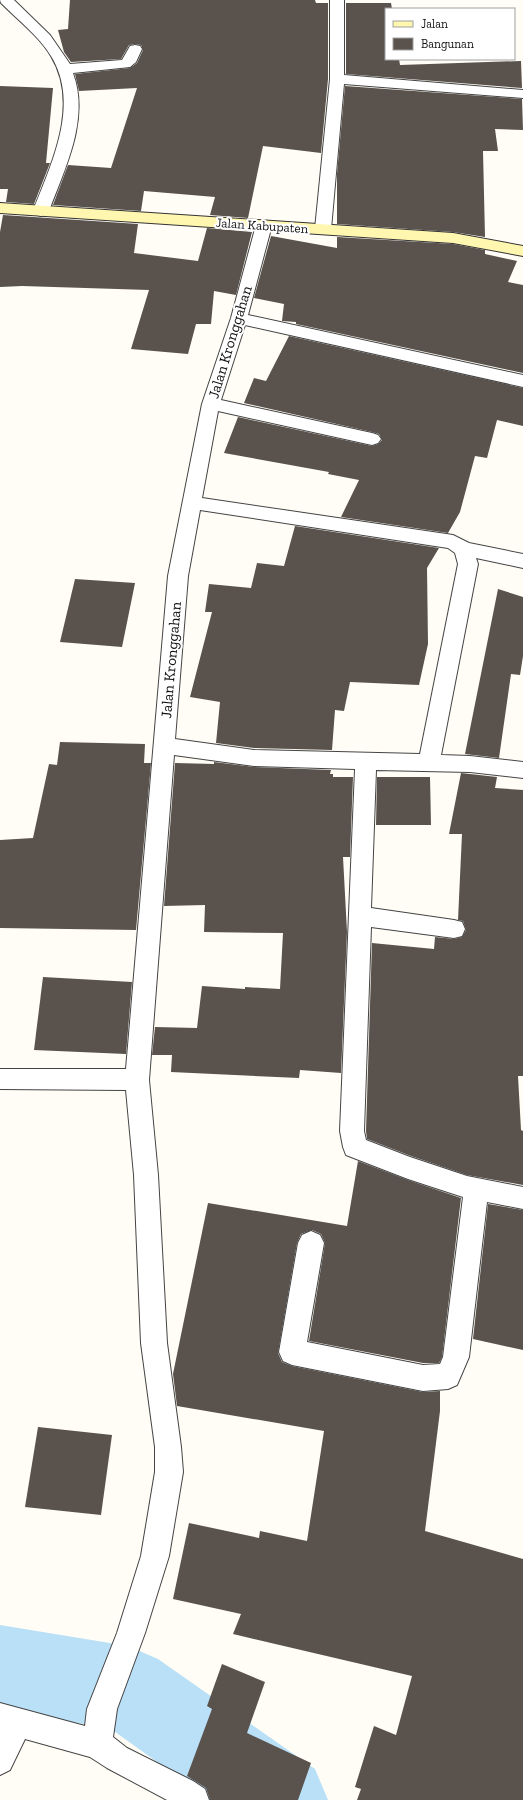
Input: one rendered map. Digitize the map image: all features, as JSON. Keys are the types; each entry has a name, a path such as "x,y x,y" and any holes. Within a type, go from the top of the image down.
{"main road":[{"name":"Jalan Kabupaten","path":"0,208 264,224 453,238 523,251"}],"street":[{"path":"323,228 337,78 337,0"},
{"path":"6,6 51,46 63,63 69,80 72,106 66,140 41,211"},
{"path":"65,69 125,64 129,62 135,49"},
{"path":"337,78 523,94"},
{"name":"Jalan Kronggahan","path":"97,1744 102,1709 131,1633 155,1556 169,1472 168,1447 154,1343 146,1175 137,1080 178,576 211,404 238,318 264,224"},
{"path":"238,318 523,381"},
{"path":"211,404 372,439"},
{"path":"193,504 453,542 464,549 523,561"},
{"path":"429,763 468,564 464,549"},
{"path":"164,746 254,758 470,764 523,770"},
{"path":"366,761 352,1131 356,1147 408,1168 476,1189 523,1198"},
{"path":"360,916 454,929"},
{"path":"0,1079 137,1080"},
{"path":"311,1243 292,1352 423,1378 448,1376 456,1356 476,1189"},
{"path":"0,1760 9,1720 97,1744 117,1758 182,1792 194,1800"}],"building":[{"path":"70,0 315,0 316,3 328,3 328,79 321,153 263,146 248,218 210,215 215,197 144,191 141,211 53,205 68,165 111,168 137,88 79,91 75,74 130,68 137,63 143,50 141,45 129,45 121,59 71,62 64,52 58,30 68,29"},
{"path":"346,3 391,3 392,8 385,8 385,60 399,60 400,65 521,61 522,88 346,74"},
{"path":"0,86 53,88 46,163 50,163 34,204 6,202 8,189 0,189"},
{"path":"345,86 522,99 523,130 495,129 498,151 483,151 485,237 453,232 337,224 337,174"},
{"path":"3,215 138,224 134,253 198,261 207,228 252,232 236,295 214,291 211,324 196,324 188,354 131,349 149,290 22,286 0,287 0,232"},
{"path":"271,236 337,248 337,237 453,244 485,250 485,254 517,261 508,282 523,285 523,373 296,324 296,322 282,321 284,304 254,298"},
{"path":"289,336 523,388 523,426 497,420 487,458 475,456 460,512 448,533 341,517 359,480 328,474 329,472 224,453 238,417 372,446 378,444 382,440 379,434 372,432 244,403 254,378 266,381"},
{"path":"295,526 439,548 427,568 428,644 419,685 350,682 344,711 335,710 332,750 254,748 216,743 220,702 190,697 212,612 205,612 209,584 251,588 257,563 284,566"},
{"path":"75,579 135,583 122,647 60,642"},
{"path":"498,589 523,597 523,656 520,675 511,674 499,758 465,754"},
{"path":"60,742 145,744 144,763 151,763 136,930 0,928 0,840 33,838 49,764 57,765"},
{"path":"214,762 254,767 331,770 330,774 333,774 333,777 353,777 350,857 343,857 347,932 341,1073 300,1070 299,1078 171,1072 172,1055 152,1055 155,1027 197,1028 202,986 245,989 245,987 280,989 283,933 204,932 205,905 164,906 175,763 214,764"},
{"path":"461,773 497,777 495,788 523,790 523,1076 518,1076 521,1130 523,1131 523,1185 467,1175 367,1139 366,1131 372,943 434,949 435,937 454,939 462,937 466,930 463,921 458,920 462,834 449,834"},
{"path":"377,777 430,777 431,825 376,825"},
{"path":"43,977 132,982 126,1054 34,1050"},
{"path":"358,1161 461,1198 442,1357 439,1363 423,1363 309,1341 325,1243 321,1234 312,1230 301,1234 297,1243 278,1353 282,1362 292,1366 423,1392 440,1391 440,1411 425,1531 523,1559 523,1800 357,1800 361,1789 355,1787 374,1726 396,1735 412,1676 233,1634 241,1614 173,1599 189,1523 259,1538 260,1531 307,1541 324,1431 177,1406 173,1374 208,1203 347,1226"},
{"path":"488,1204 523,1210 523,1350 473,1339"},
{"path":"38,1427 112,1435 101,1515 25,1507"},
{"path":"222,1664 265,1682 247,1733 311,1763 298,1800 210,1800 206,1788 187,1776 212,1709 207,1706"}],"waterway":[{"path":"0,1667 128,1689 284,1800"}]}
